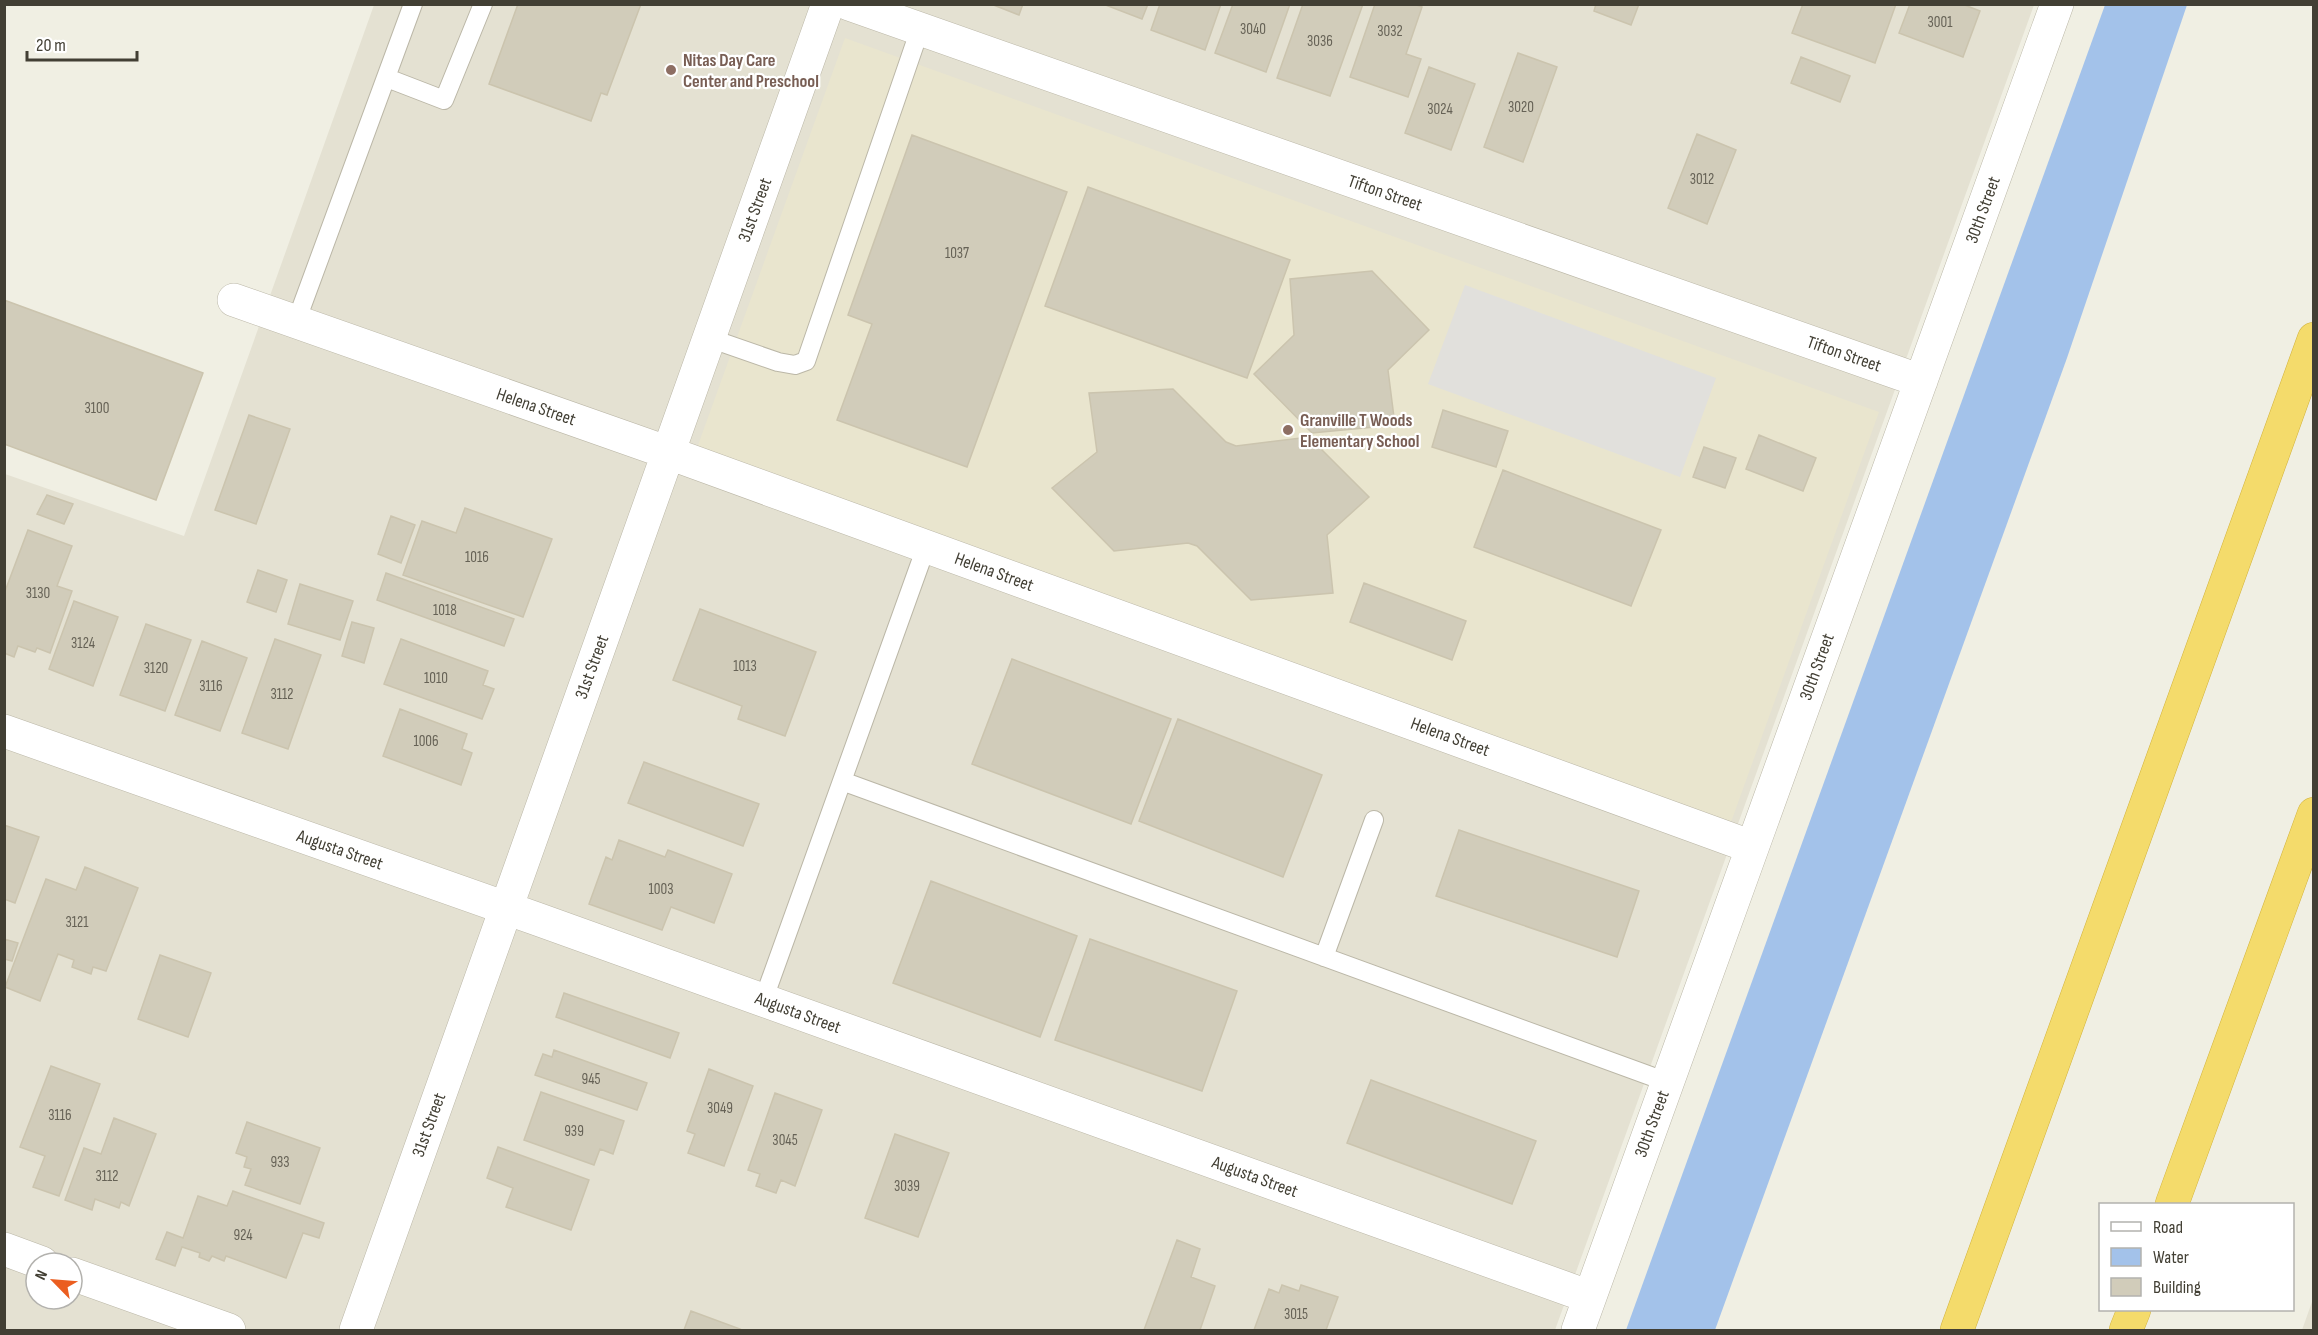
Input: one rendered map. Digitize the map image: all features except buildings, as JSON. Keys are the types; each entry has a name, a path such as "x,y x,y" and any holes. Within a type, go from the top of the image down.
{"highway":[{"path":"1957,1330 2313,339"},
{"path":"2172,1203 2313,814"},
{"path":"2126,1330 2134,1311"}],"street":[{"name":"31st Street","path":"357,1330 828,4"},
{"name":"Tifton Street","path":"849,4 1921,381"},
{"name":"30th Street","path":"1578,1330 2057,4"},
{"name":"Helena Street","path":"234,300 669,453 1752,847"},
{"name":"Augusta Street","path":"4,731 506,908 1590,1297"},
{"path":"4,1249 24,1256"},
{"path":"84,1278 229,1330"}],"lane":[{"path":"296,322 413,4"},
{"path":"387,78 444,100 483,4"},
{"path":"710,338 778,362 795,366 806,361 920,29"},
{"path":"763,1001 927,547"},
{"path":"842,781 1668,1082"},
{"path":"1324,957 1374,820"}],"shaded area":[{"path":"374,5 2034,5 1555,1330 5,1330 5,474 184,536"},
{"name":"Granville T Woods Elementary School","path":"845,38 1879,412 1731,822 697,448"},
{"path":"1465,285 1716,378 1680,477 1428,384"},
{"path":"2313,1299 2313,1330 2302,1330"}],"water":[{"path":"2105,5 2187,5 2067,358 1715,1330 1626,1330"}],"place":[{"name":"Nitas Day Care Center and Preschool","path":"671,70"},
{"name":"Granville T Woods Elementary School","path":"1288,430"}]}
